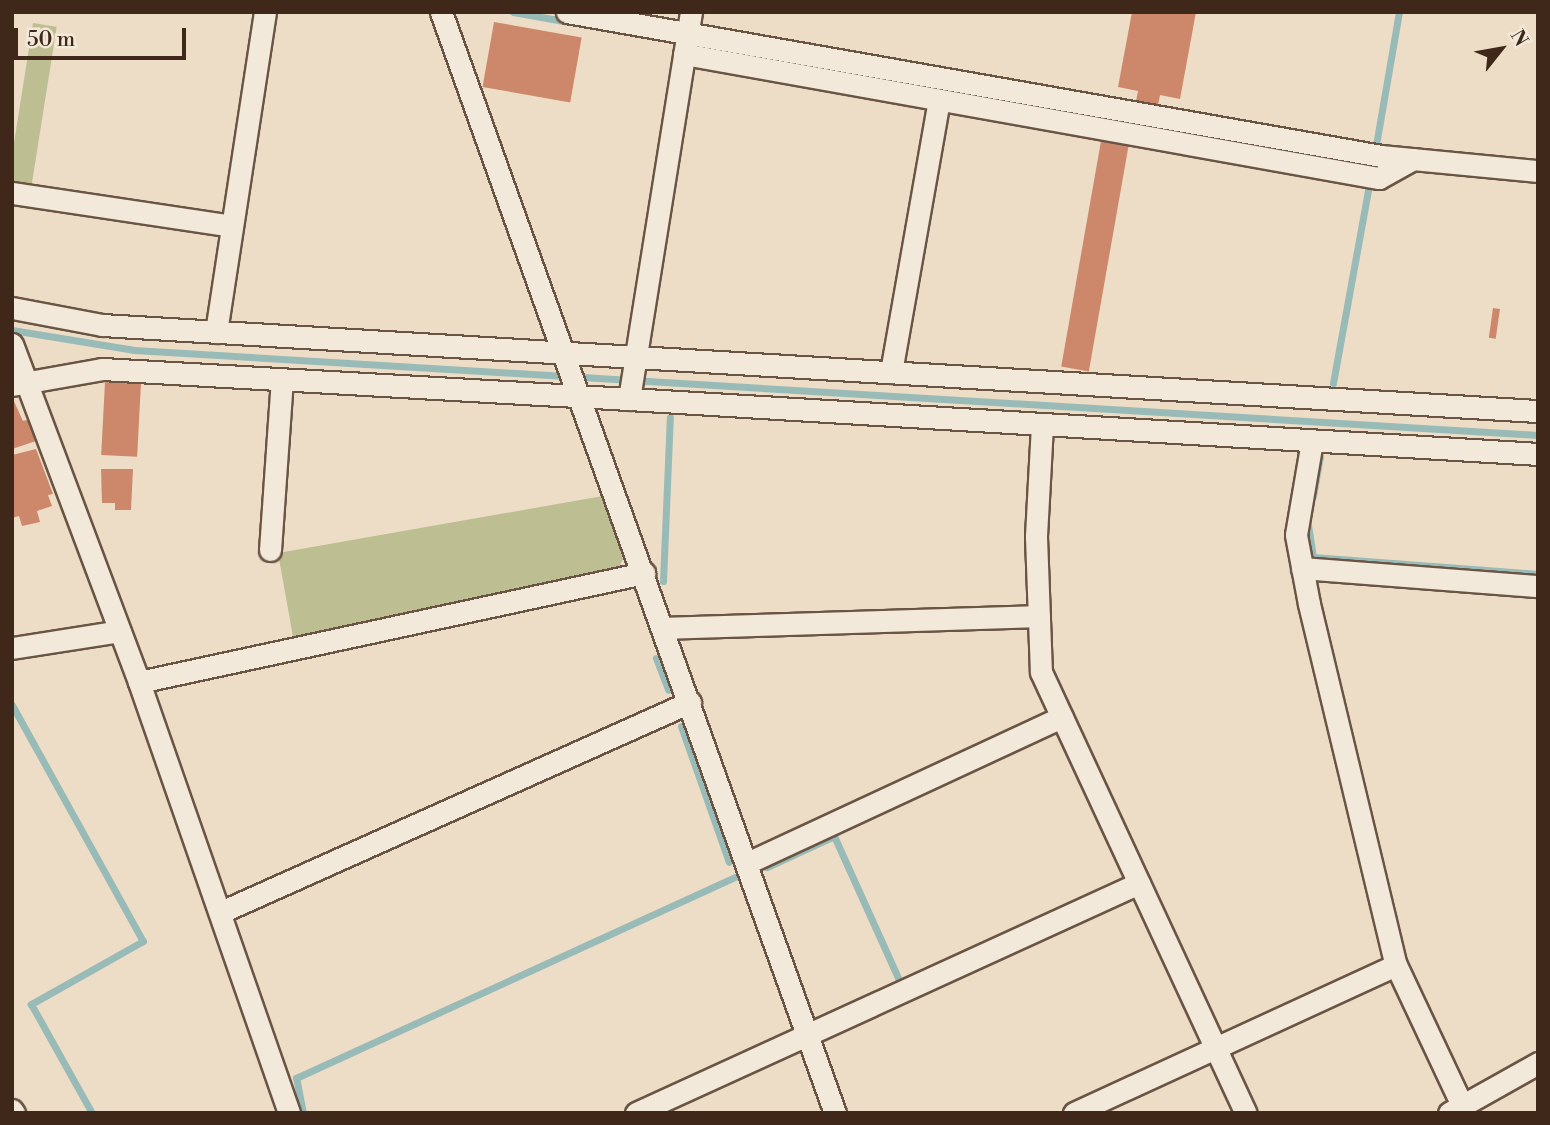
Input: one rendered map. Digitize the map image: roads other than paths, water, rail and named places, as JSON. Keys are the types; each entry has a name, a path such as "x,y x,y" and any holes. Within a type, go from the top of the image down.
{"street":[{"path":"216,332 265,12"},
{"path":"440,12 644,573 835,1113"},
{"path":"567,12 689,22 1040,95 1413,159 1538,171"},
{"path":"629,395 689,22"},
{"path":"684,54 1379,178 1413,159"},
{"path":"1037,118 1040,95"},
{"path":"891,372 939,101"},
{"path":"12,193 232,226"},
{"path":"12,308 102,325 567,359 891,372 1538,411"},
{"path":"12,344 20,383 139,682 289,1113"},
{"path":"20,383 102,369 579,392 1042,425 1538,454"},
{"path":"270,550 282,379"},
{"path":"1042,425 1036,537 1041,672 1246,1113"},
{"path":"1312,441 1296,535 1396,965 1455,1109 1538,1063"},
{"path":"1302,568 1538,586"},
{"path":"139,682 644,573"},
{"path":"663,628 1039,616"},
{"path":"12,648 120,631"},
{"path":"221,912 690,702"},
{"path":"747,863 1062,717"},
{"path":"636,1113 1139,883"},
{"path":"1074,1113 1396,965"}],"waterway":[{"path":"513,12 569,22"},
{"path":"1376,145 1399,12"},
{"path":"925,86 1027,104"},
{"path":"1333,383 1369,185"},
{"path":"12,330 134,350 1538,435"},
{"path":"663,581 670,417"},
{"path":"1313,496 1320,457"},
{"path":"1308,525 1313,557 1538,574"},
{"path":"656,658 668,690"},
{"path":"12,705 143,941 31,1004 92,1113"},
{"path":"681,726 729,862"},
{"path":"767,867 834,836 899,980"},
{"path":"303,1113 296,1078 735,877"}]}
